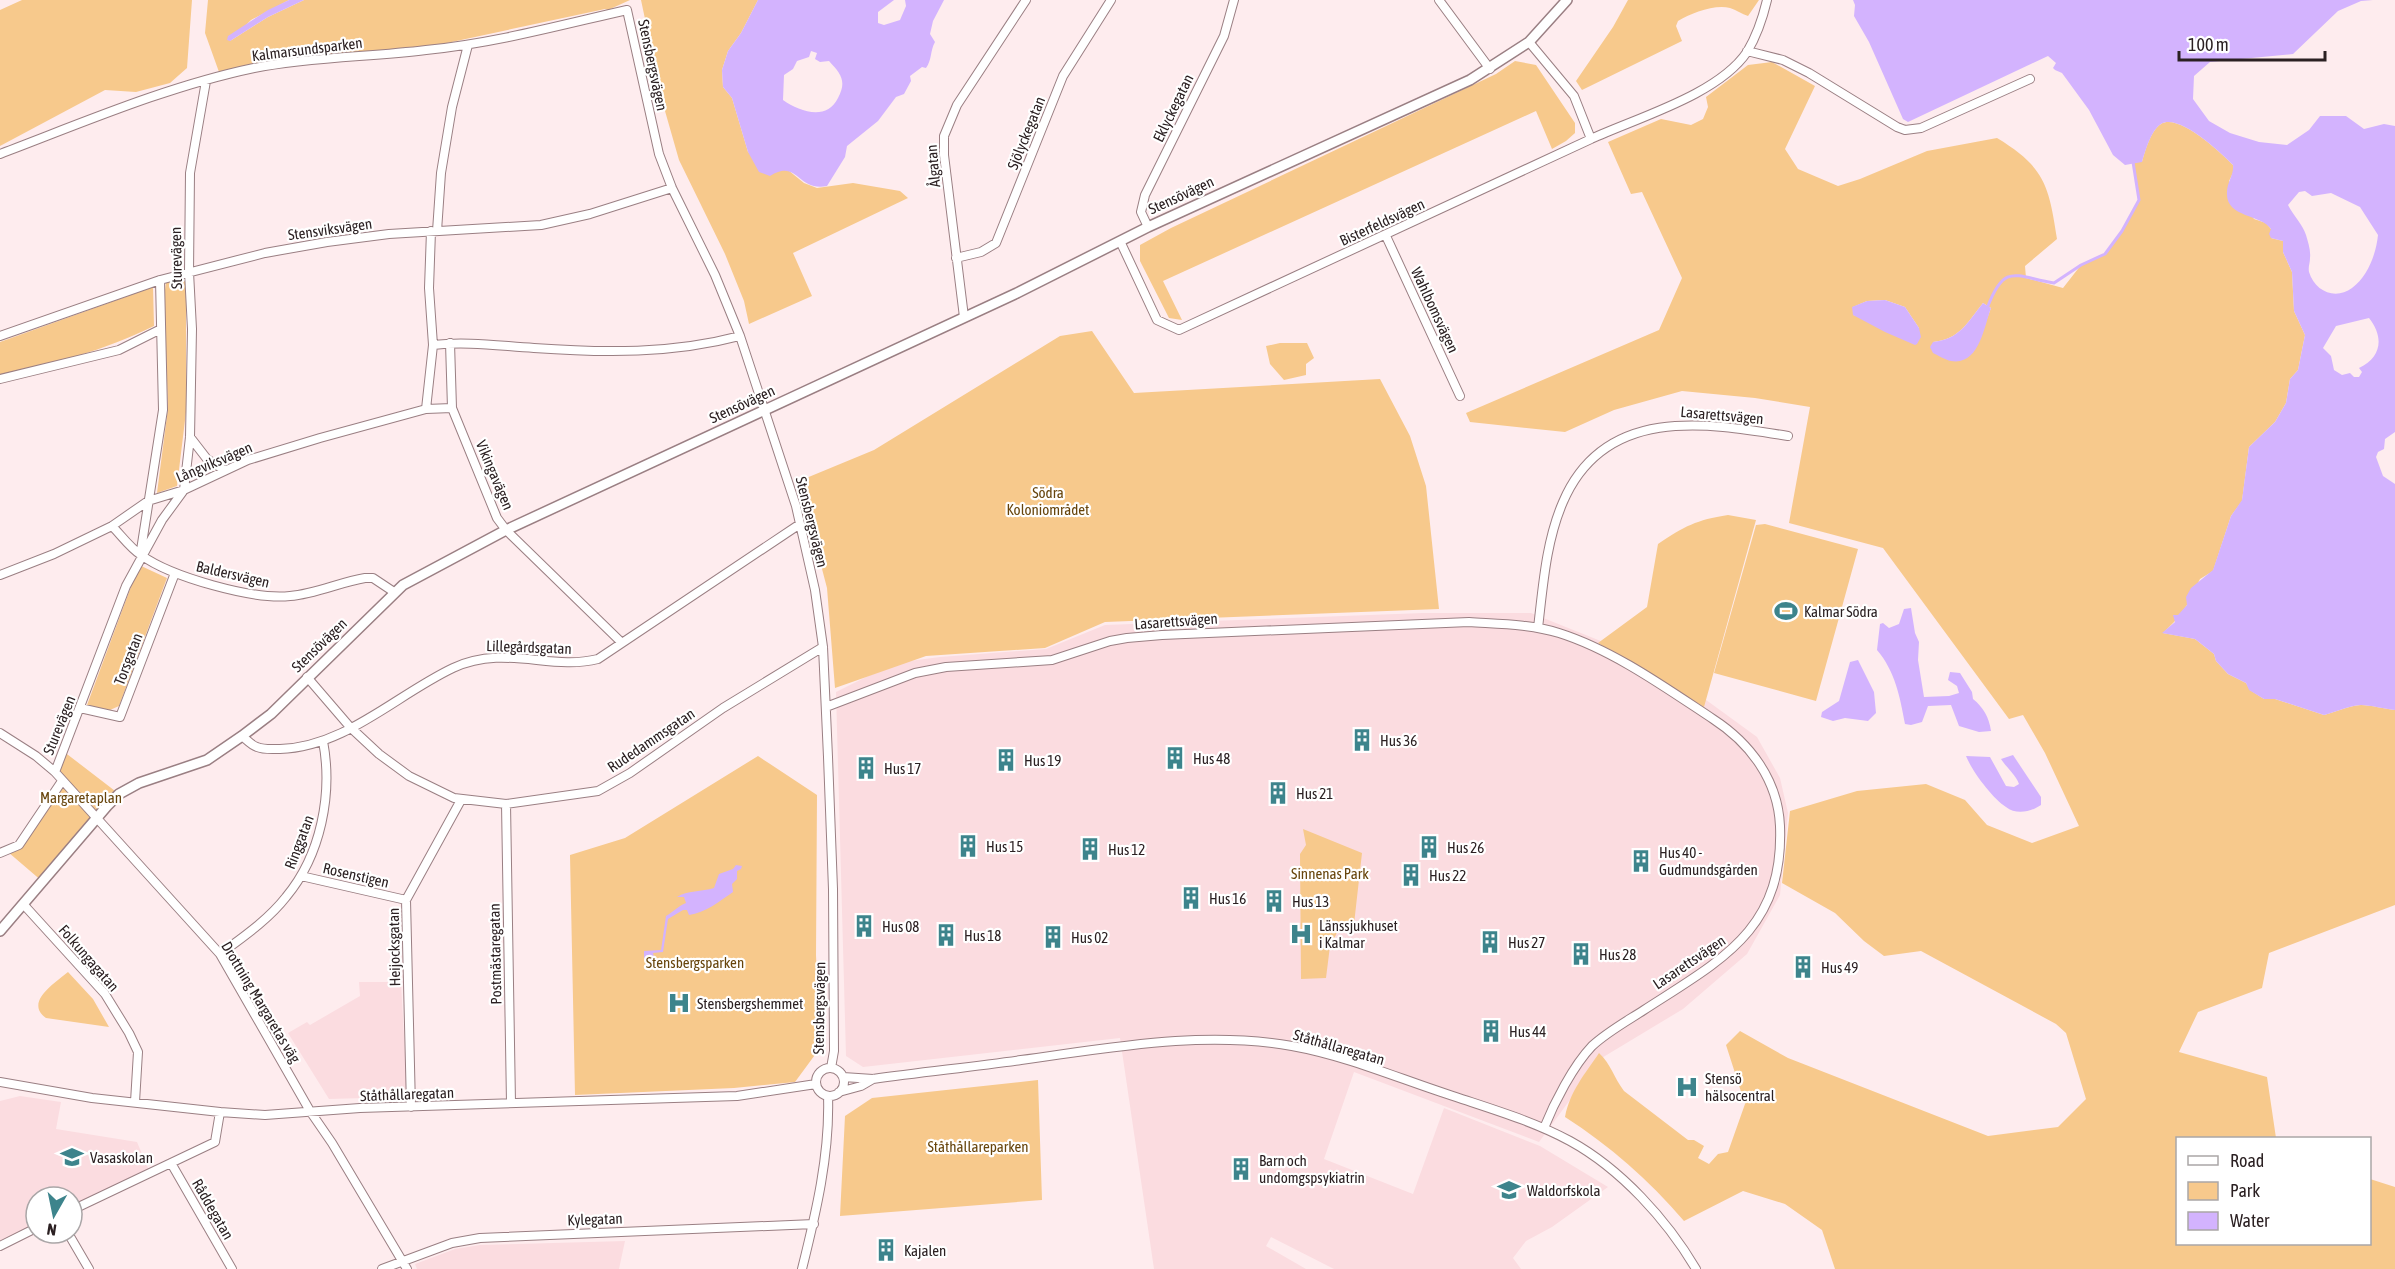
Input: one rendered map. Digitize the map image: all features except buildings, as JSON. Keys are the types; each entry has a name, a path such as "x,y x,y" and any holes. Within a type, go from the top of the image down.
{"street":[{"name":"Ålgatan","path":"964,316 944,155 944,136 957,105 1026,0"},
{"name":"Sjölyckegatan","path":"956,258 981,252 996,243 1063,76 1111,0"},
{"name":"Eklyckegatan","path":"1148,227 1142,212 1145,195 1224,36 1234,0"},
{"path":"1439,0 1490,69"},
{"name":"Stensövägen","path":"0,932 119,794 139,783 207,760 242,736 271,714 403,585 506,530 1017,293 1148,227 1490,69 1529,42 1567,0"},
{"path":"1767,0 1765,11 1747,51 1783,60 1841,92 1892,125 1905,130 1921,128 2030,79"},
{"name":"Kalmarsundsparken","path":"0,154 190,84 254,68 468,45 627,10"},
{"name":"Stensbergsvägen","path":"627,10 659,154 672,188 715,275 740,336 793,496 816,590 823,647 833,889 834,1051 831,1068"},
{"path":"1529,42 1574,96 1591,139"},
{"path":"426,409 433,345 429,288 434,231 452,107 468,45"},
{"name":"Bisterfeldsvägen","path":"1120,241 1157,320 1179,330 1591,139 1684,100 1718,79 1747,51"},
{"name":"Sturevägen","path":"55,772 126,586 162,520 184,490 190,436 192,329 189,273 190,173 206,81"},
{"name":"Stensviksvägen","path":"0,336 160,280 265,253 327,242 434,231 541,225 590,214 672,188"},
{"name":"Wahlbomsvägen","path":"1386,236 1460,396"},
{"name":"Sturevägen","path":"141,555 163,410 160,280"},
{"path":"0,379 119,350 161,329"},
{"path":"433,345 450,343 590,351 658,351 706,345 740,336"},
{"name":"Vikingavägen","path":"450,343 452,408 497,518 506,530 621,642"},
{"name":"Långviksvägen","path":"0,575 54,554 112,526 148,501 184,490 248,460 426,409 452,408"},
{"name":"Lasarettsvägen","path":"1538,628 1550,546 1563,501 1583,466 1606,447 1637,431 1679,424 1732,426 1788,436"},
{"path":"190,436 207,459 224,470"},
{"name":"Lillegårdsgatan","path":"242,736 258,748 265,749 286,749 323,741 453,668 476,660 514,657 584,663 598,659 800,524"},
{"name":"Baldersvägen","path":"112,526 141,555 175,573 264,596 290,596 365,578 373,578 394,592"},
{"name":"Torsgatan","path":"80,708 120,717 175,573"},
{"name":"Lasarettsvägen","path":"826,707 915,673 946,667 1052,660 1110,641 1162,634 1469,622 1538,628 1578,640 1628,666 1728,728 1762,766 1774,792 1779,812 1781,858 1774,887 1750,933 1736,948 1623,1023 1592,1047 1567,1084 1544,1128"},
{"name":"Rudedammsgatan","path":"307,677 350,727 379,754 409,776 461,800 506,804 598,791 630,773 723,708 823,647"},
{"name":"Drottning Margaretas väg","path":"0,733 36,756 55,772 220,954 310,1112 333,1143 407,1269"},
{"name":"Ringgatan","path":"220,954 261,924 286,897 301,876 313,850 324,815 328,775 323,741"},
{"path":"4,852 19,845 62,780"},
{"name":"Heijocksgatan","path":"411,1107 406,900 461,800"},
{"name":"Postmästaregatan","path":"506,804 512,1104"},
{"name":"Rosenstigen","path":"301,876 406,900"},
{"name":"Folkungagatan","path":"24,904 105,994 129,1033 138,1052 135,1102"},
{"name":"Ståthållaregatan","path":"843,1077 873,1079 1105,1048 1185,1041 1242,1041 1291,1046 1344,1060 1544,1128 1581,1148 1605,1165 1656,1211 1684,1248 1696,1269"},
{"path":"802,1269 814,1224 826,1146 828,1096 820,1092 816,1084 820,1072 831,1068 838,1071 843,1077 843,1085 839,1092"},
{"name":"Ståthållaregatan","path":"828,1096 861,1086 873,1079"},
{"name":"Ståthållaregatan","path":"0,1082 92,1098 265,1115 411,1107 737,1096 816,1084"},
{"path":"84,1204 216,1142 220,1112"},
{"name":"Råddegatan","path":"171,1163 232,1269"},
{"name":"Kylegatan","path":"382,1269 452,1243 480,1238 814,1224"},
{"path":"0,1246 24,1234"},
{"path":"75,1245 89,1269"}],"shaded area":[{"name":"Länssjukhuset i Kalmar","path":"1423,613 1531,613 1628,652 1702,697 1757,737 1780,778 1788,813 1780,895 1747,954 1683,1009 1600,1059 1539,1142 1354,1072 1324,1159 1413,1194 1444,1108 1540,1146 1608,1187 1552,1227 1526,1241 1513,1258 1521,1269 1334,1269 1271,1237 1266,1246 1306,1269 1154,1269 1120,1038 863,1067 846,1056 836,692 894,663 1046,649 1105,625"},
{"path":"359,982 401,982 407,1091 401,1097 329,1099 288,1033 307,1022 310,1025 360,996"},
{"name":"Vasaskolan","path":"20,1096 61,1102 56,1129 137,1142 150,1173 84,1204 84,1185 24,1185 24,1234 0,1246 0,1101"},
{"path":"625,1241 619,1269 417,1269 415,1264 455,1249 480,1245"}],"green space":[{"path":"22,0 192,0 187,68 170,83 136,92 105,90 0,146 0,10"},
{"path":"208,0 289,0 251,20 230,41 268,17 304,0 630,0 608,10 419,49 303,57 219,72 205,33"},
{"path":"641,0 758,0 741,33 728,51 722,70 723,87 732,98 748,152 780,170 788,170 804,183 817,188 853,183 900,191 908,198 793,253 812,296 749,324 744,301 725,254 679,160 663,104"},
{"path":"1628,0 1759,0 1748,16 1730,8 1717,7 1683,18 1676,26 1682,41 1582,90 1576,81 1613,27"},
{"path":"1515,61 1536,65 1575,123 1575,133 1566,141 1552,149 1536,111 1163,281 1182,320 1169,318 1140,261 1140,245 1171,228 1496,74"},
{"path":"1772,62 1815,86 1785,149 1798,169 1838,186 1927,151 1997,138 2013,148 2035,169 2047,191 2051,205 2057,239 2025,266 2026,278 2063,288 2081,265 2105,254 2122,231 2139,200 2133,162 2142,162 2154,131 2161,124 2169,122 2189,129 2233,165 2234,171 2229,181 2254,219 2266,223 2271,229 2271,238 2283,241 2283,252 2292,272 2294,311 2305,335 2298,370 2290,379 2286,403 2275,422 2249,447 2242,501 2231,516 2213,571 2200,579 2187,605 2163,633 2195,639 2214,654 2216,661 2228,674 2246,683 2250,690 2264,699 2275,699 2324,715 2361,705 2395,710 2395,905 2269,953 2262,988 2198,1012 2179,1052 2267,1077 2276,1137 2176,1137 2176,1245 2371,1245 2371,1179 2395,1187 2395,1269 1835,1269 1822,1230 1785,1204 1743,1191 1684,1221 1628,1164 1565,1117 1574,1091 1599,1053 1624,1091 1688,1140 1694,1140 1704,1146 1698,1158 1709,1164 1718,1154 1728,1152 1745,1104 1726,1045 1740,1031 1788,1058 1988,1136 2058,1127 2086,1099 2066,1033 2056,1024 1921,951 1884,956 1864,941 1835,913 1782,883 1790,811 1857,791 1926,784 1965,800 1987,825 2032,843 2079,826 2045,753 2023,715 2009,719 1883,548 1789,523 1810,407 1755,398 1682,391 1614,410 1565,432 1470,422 1466,413 1659,330 1682,278 1642,192 1631,194 1608,142 1661,119 1691,125 1703,119 1708,107 1706,97 1748,65","holes":["1885,300 1905,307 1919,328 1853,315 1853,307 1867,301","1983,303 1991,308 1985,324 1933,353 1933,342 1956,334"]},
{"path":"183,279 186,283 186,412 177,486 157,493 168,408 164,298 166,282"},
{"path":"153,287 154,326 97,349 0,376 0,342"},
{"name":"Södra Koloniområdet","path":"1092,331 1134,393 1380,379 1410,436 1426,486 1439,609 1105,622 1045,648 926,656 835,688 827,588 799,481 874,450 1060,336"},
{"path":"1280,343 1307,343 1314,358 1306,364 1306,375 1284,380 1270,364 1266,346"},
{"path":"1728,515 1756,520 1704,707 1598,643 1647,607 1658,544 1691,525"},
{"name":"Kalmar Södra","path":"1765,524 1858,549 1816,701 1714,673 1756,525"},
{"path":"139,565 167,578 119,706 110,710 87,705"},
{"name":"Margaretaplan","path":"63,751 119,794 43,882 8,852 19,845 62,781 55,772"},
{"name":"Stensbergsparken","path":"758,756 817,795 816,955 820,1048 795,1082 734,1088 575,1095 570,855 625,838"},
{"name":"Sinnenas Park","path":"1303,829 1362,853 1354,924 1339,929 1330,946 1326,978 1301,979 1300,854 1306,845"},
{"path":"68,972 93,999 109,1027 46,1018 40,1012 38,1006 44,993"},
{"name":"Ståthållareparken","path":"1038,1080 1042,1200 840,1216 845,1116 872,1098"}],"water":[{"path":"289,0 304,0 268,17 230,41 227,40 228,36 268,10"},
{"path":"758,0 894,0 878,12 878,23 884,25 900,20 906,6 905,0 944,0 933,21 930,34 935,42 926,68 922,67 910,76 911,81 904,94 896,97 878,121 847,146 845,157 827,186 817,187 786,171 770,176 759,172 748,152 732,98 723,87 722,70 728,51 741,33","holes":["811,51 817,53 815,59 820,62 829,61 837,70 842,82 841,92 827,110 805,111 783,100 784,75 793,69 797,61 809,57"]},
{"path":"1853,0 2373,0 2361,1 2338,11 2293,54 2210,62 2194,76 2193,99 2209,121 2230,133 2259,142 2287,145 2309,130 2320,116 2346,116 2364,129 2384,124 2395,126 2395,432 2385,439 2384,449 2378,452 2376,457 2383,476 2395,484 2395,710 2361,705 2324,715 2275,699 2264,699 2249,690 2246,683 2228,674 2216,661 2214,654 2195,639 2162,633 2175,622 2173,615 2178,615 2187,605 2186,597 2191,588 2213,570 2231,516 2242,500 2249,447 2275,422 2286,403 2290,379 2298,370 2305,335 2294,311 2292,272 2283,252 2283,241 2271,238 2269,234 2271,229 2266,224 2237,211 2228,200 2227,188 2233,165 2189,129 2169,122 2161,124 2154,131 2142,162 2125,165 2113,155 2089,110 2062,73 2053,68 2056,63 2048,56 1908,122 1903,119 1869,42 1854,16","holes":["2305,191 2312,196 2331,193 2360,207 2378,235 2367,271 2358,283 2346,292 2333,293 2321,289 2309,272 2310,252 2306,235 2288,205 2299,192","2369,318 2377,332 2376,352 2367,363 2359,368 2362,372 2359,377 2354,377 2350,373 2342,375 2334,370 2331,356 2323,348 2336,326"]},
{"path":"1885,300 1905,307 1919,328 1921,337 1917,344 1885,332 1853,315 1852,307 1867,301"},
{"path":"1983,303 1991,308 1979,344 1968,358 1951,361 1933,353 1930,347 1933,342 1956,334"},
{"path":"1911,608 1915,633 1919,642 1918,660 1924,697 1949,696 1959,693 1957,686 1948,680 1950,672 1960,673 1972,692 1973,699 1985,713 1991,731 1979,732 1959,726 1951,705 1928,706 1922,722 1905,724 1899,694 1888,667 1877,650 1880,624 1883,623 1889,628 1899,624 1904,609"},
{"path":"1858,660 1874,692 1876,713 1868,721 1845,718 1833,721 1821,717 1822,712 1839,701 1850,662"},
{"path":"2013,755 2041,797 2041,805 2024,812 2014,811 2001,803 1983,784 1966,756 1990,757 2006,786 2014,787 2019,784 2018,781 2001,759"},
{"path":"736,865 742,866 737,871 737,879 732,884 733,892 701,912 689,915 687,910 683,910 668,919 663,952 653,953 655,962 649,968 644,958 644,951 661,950 666,916 686,903 684,897 677,897 685,893 714,888 719,874 733,869"}],"waterway":[{"path":"1988,306 1994,292 2006,278 2021,276 2054,283 2081,265 2105,254 2122,231 2139,200 2133,162"}],"place":[{"name":"Kalmar Södra","path":"1786,611"},
{"name":"Hus 36","path":"1362,740"},
{"name":"Hus 48","path":"1175,758"},
{"name":"Hus 19","path":"1006,760"},
{"name":"Hus 17","path":"866,768"},
{"name":"Hus 21","path":"1278,793"},
{"name":"Hus 15","path":"968,846"},
{"name":"Hus 26","path":"1429,847"},
{"name":"Hus 12","path":"1090,849"},
{"name":"Hus 40 - Gudmundsgården","path":"1641,861"},
{"name":"Hus 22","path":"1411,875"},
{"name":"Hus 16","path":"1191,898"},
{"name":"Hus 13","path":"1274,901"},
{"name":"Hus 08","path":"864,926"},
{"name":"Länssjukhuset i Kalmar","path":"1301,934"},
{"name":"Hus 18","path":"946,935"},
{"name":"Hus 02","path":"1053,937"},
{"name":"Hus 27","path":"1490,942"},
{"name":"Hus 28","path":"1581,954"},
{"name":"Hus 49","path":"1803,967"},
{"name":"Stensbergshemmet","path":"679,1003"},
{"name":"Hus 44","path":"1491,1031"},
{"name":"Stensö hälsocentral","path":"1687,1087"},
{"name":"Vasaskolan","path":"72,1157"},
{"name":"Barn och undomgspsykiatrin","path":"1241,1169"},
{"name":"Waldorfskola","path":"1509,1190"},
{"name":"Kajalen","path":"886,1250"}]}
